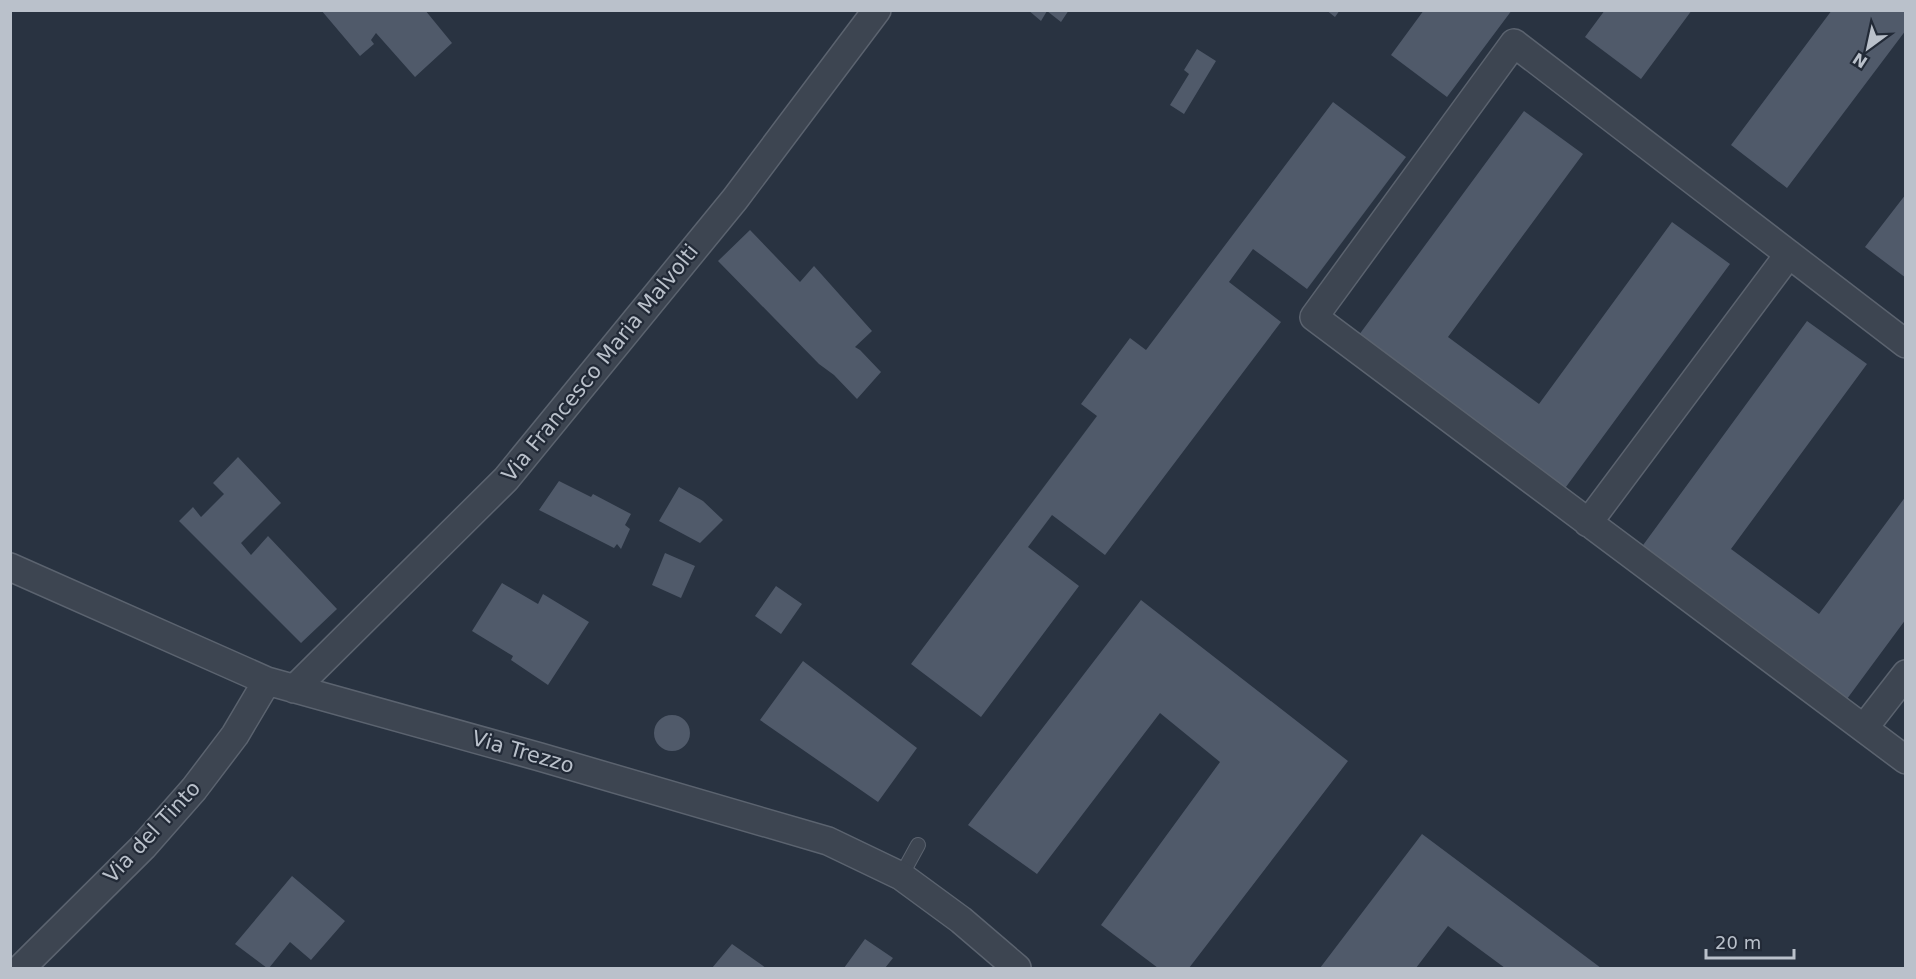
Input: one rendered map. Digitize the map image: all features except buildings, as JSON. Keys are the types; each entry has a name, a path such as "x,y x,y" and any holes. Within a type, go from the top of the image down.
{"street":[{"name":"Via Francesco Maria Malvolti","path":"294,689 506,478 735,199 877,10"},
{"path":"1905,344 1514,43 1314,317 1905,760"},
{"path":"1588,523 1789,254"},
{"name":"Via Trezzo","path":"10,567 267,681 828,841 901,876 961,920 1017,969"},
{"path":"1864,728 1905,674"},
{"name":"Via del Tinto","path":"21,969 143,847 194,789 235,735 267,681"}],"lane":[{"path":"901,876 918,845"}]}
